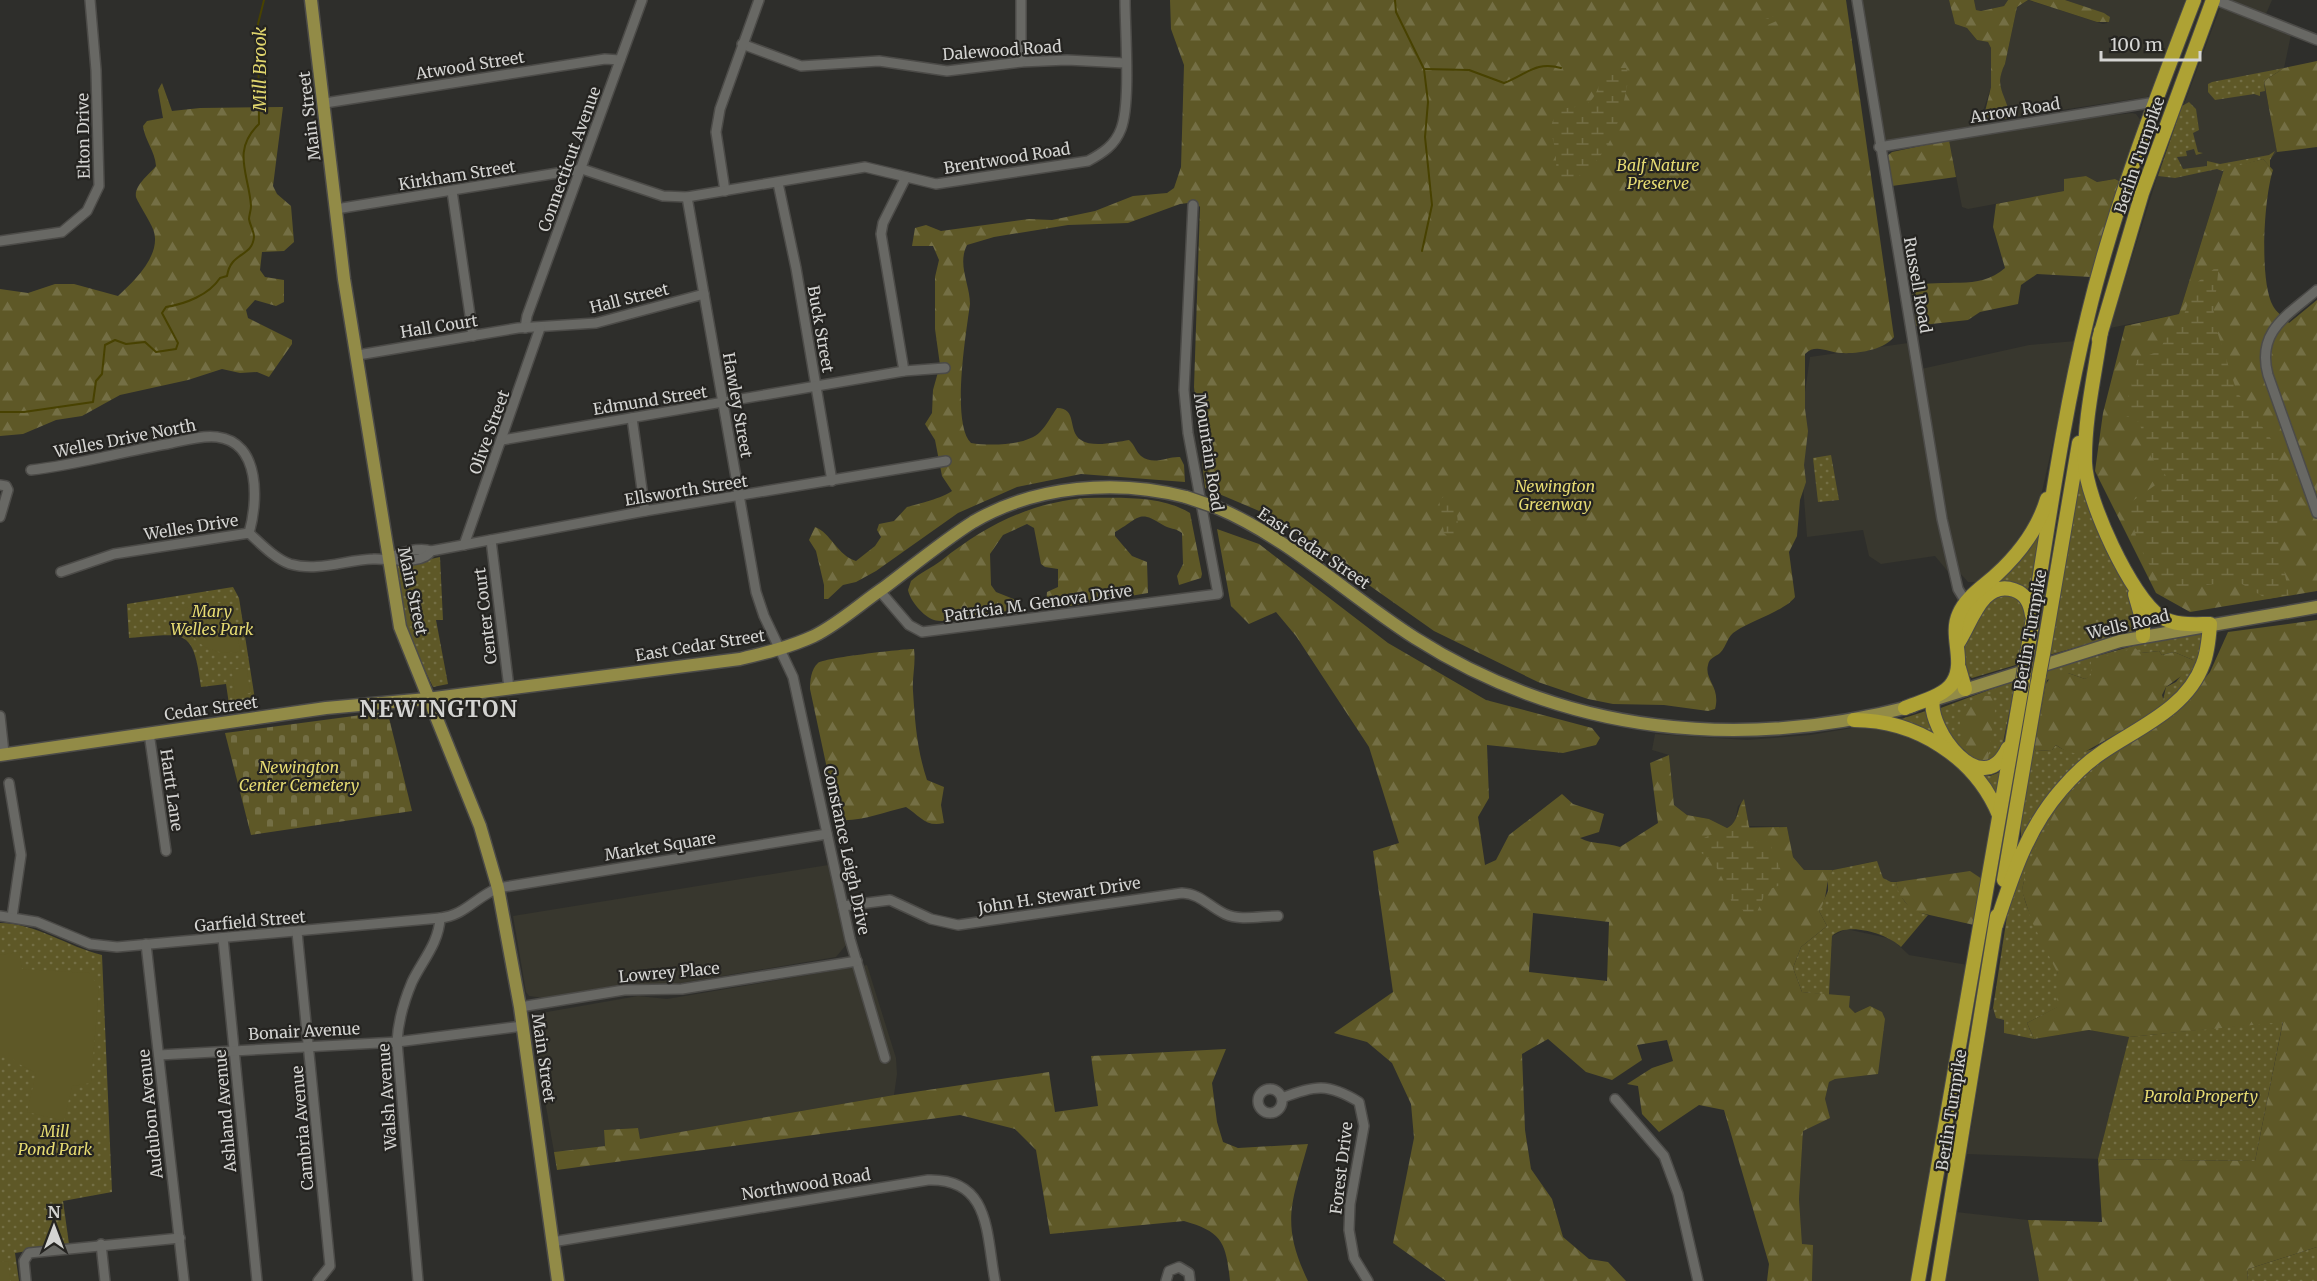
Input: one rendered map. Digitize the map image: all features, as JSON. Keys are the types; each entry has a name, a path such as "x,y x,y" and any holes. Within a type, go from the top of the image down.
{"highway":[{"name":"Berlin Turnpike","path":"1918,1281 2077,360 2097,281 2128,178 2194,0"},
{"name":"Berlin Turnpike","path":"1938,1281 2086,400 2101,332 2127,239 2177,97 2215,0"},
{"path":"2155,102 2177,97"},
{"path":"2101,332 2086,443 2085,472 2092,499 2129,578 2141,611 2143,636"},
{"path":"1905,708 1947,689 1954,680 1958,666 1956,625 2031,534 2044,507 2061,454"},
{"path":"1996,925 2020,853 2049,805 2088,763 2148,724 2183,694 2203,665 2210,624 2176,623 2163,618 2148,606 2129,578"},
{"path":"1972,604 1994,592 2011,588 2025,597 2031,608 2032,623"},
{"path":"1958,666 1965,689"},
{"path":"1933,700 1932,713 1938,726 1988,794 1999,816"},
{"path":"1854,720 1886,722 1915,731 1978,769 1993,768 2001,761 2013,735"}],"main road":[{"name":"Main Street","path":"310,0 325,103 344,279 400,627 427,699 480,826 498,888 510,940 558,1281"},
{"name":"East Cedar Street","path":"427,699 740,659 779,649 814,636 843,619 973,522 1031,498 1064,491 1100,488 1146,489 1186,497 1218,508 1269,535 1424,644 1485,675 1538,697 1622,720 1695,729 1787,729 1854,720 1951,694"},
{"name":"Wells Road","path":"1951,694 2068,655 2143,636 2317,607"},
{"name":"Cedar Street","path":"2,754 326,708 427,699"}],"street":[{"name":"Elton Drive","path":"0,241 62,232 87,211 99,186 96,70 90,0"},
{"name":"Connecticut Avenue","path":"525,328 527,316 642,0"},
{"path":"725,191 716,132 720,109 759,0"},
{"path":"1021,0 1021,62"},
{"name":"Brentwood Road","path":"582,169 663,196 687,197 865,167 936,184 1089,161 1103,153 1117,136 1125,114 1125,0"},
{"name":"Russell Road","path":"1857,0 1879,147 1941,508 1955,574 1972,604"},
{"path":"2215,0 2317,40"},
{"name":"Dalewood Road","path":"742,44 801,66 879,61 947,71 1021,62 1067,60 1125,63"},
{"name":"Atwood Street","path":"325,103 605,59 620,60"},
{"name":"Arrow Road","path":"1879,147 2155,102"},
{"name":"Kirkham Street","path":"336,210 582,169"},
{"path":"904,371 881,234 906,177"},
{"name":"Buck Street","path":"778,183 796,268 832,481"},
{"path":"452,191 473,336"},
{"name":"Hawley Street","path":"687,197 756,592 779,649"},
{"name":"Mountain Road","path":"1193,205 1184,390 1188,433 1218,594"},
{"path":"2317,290 2274,327 2267,341 2265,355 2268,375 2317,513"},
{"name":"Hall Street","path":"525,328 596,323 704,294"},
{"name":"Hall Court","path":"358,355 525,328"},
{"name":"Olive Street","path":"464,545 540,328"},
{"name":"Edmund Street","path":"502,440 904,371 945,368"},
{"path":"632,418 645,512"},
{"name":"Welles Drive North","path":"31,470 114,453 218,437 234,444 248,456 255,488 255,511 249,533"},
{"name":"Ellsworth Street","path":"389,559 403,553 425,549 431,551 946,460"},
{"path":"0,485 8,488 2,497 0,517"},
{"name":"Welles Drive","path":"61,572 114,554 249,533 286,563 303,567 389,559"},
{"name":"Center Court","path":"491,540 509,688"},
{"name":"Patricia M. Genova Drive","path":"879,591 909,625 922,632 1218,594"},
{"name":"Constance Leigh Drive","path":"779,649 793,677 843,906 885,1058"},
{"path":"0,717 2,754"},
{"name":"Hartt Lane","path":"149,733 166,851"},
{"path":"9,783 21,855 12,917"},
{"name":"Market Square","path":"498,888 827,834"},
{"name":"Garfield Street","path":"0,916 37,922 90,944 117,947 440,918 460,914 483,894 498,888"},
{"name":"John H. Stewart Drive","path":"843,906 890,900 931,919 958,925 1182,892 1204,899 1230,916 1278,916"},
{"name":"Walsh Avenue","path":"418,1281 397,1042 401,1015 411,985 437,937 440,918"},
{"name":"Cambria Avenue","path":"297,932 330,1266 318,1281"},
{"name":"Ashland Avenue","path":"223,938 257,1281"},
{"name":"Audubon Avenue","path":"146,944 184,1281"},
{"name":"Lowrey Place","path":"520,1006 624,990 682,989 857,961"},
{"name":"Bonair Avenue","path":"159,1055 235,1049 397,1042 523,1026"},
{"name":"Forest Drive","path":"1282,1098 1308,1088 1339,1089 1359,1102 1364,1126 1350,1204 1349,1230 1354,1258 1368,1281"},
{"path":"1614,1099 1665,1156 1678,1194 1698,1281"},
{"name":"Northwood Road","path":"552,1242 916,1182 947,1179 962,1185 982,1208 995,1281"},
{"path":"26,1281 25,1256 35,1251 180,1238"},
{"path":"101,1244 105,1281"},
{"path":"1166,1281 1168,1271 1179,1267 1186,1270 1190,1281"}],"shaded area":[{"path":"1861,0 1949,0 1955,24 1967,28 1977,40 1988,42 1991,48 1991,87 1978,126 1889,142 1882,136"},
{"path":"1974,0 2008,0 2004,6 1981,11 1976,10"},
{"path":"2028,0 2103,24 2107,23 2108,15 2065,0 2188,0 2152,93 2147,97 2009,118 2009,111 2001,95 2001,72 2005,64 2017,7"},
{"path":"2223,0 2272,0 2262,23 2291,35 2284,68 2264,81 2277,152 2270,160 2270,167 2263,159 2224,169 2179,314 2110,328 2158,174"},
{"path":"2136,114 2141,121 2121,182 2115,179 2097,182 2086,176 2065,179 2064,191 1968,209 1962,207 1949,140 2057,122"},
{"path":"2076,341 2038,509 2005,558 1980,582 1968,582 1958,571 1955,559 1921,369 2029,345"},
{"path":"1908,343 1950,574 1935,556 1881,564 1869,556 1863,530 1807,537 1801,459 1803,406 1810,357"},
{"path":"1876,724 1903,730 1961,765 1991,805 1993,819 1982,879 1891,882 1883,878 1876,861 1833,870 1804,870 1793,857 1787,827 1749,826 1744,800 1738,806 1735,822 1727,828 1709,819 1687,815 1674,805 1669,755 1652,750 1655,734 1747,740 1810,735"},
{"path":"828,865 846,945 836,957 663,986 630,983 544,998 529,996 526,992 513,916"},
{"path":"1846,929 1892,939 1909,955 1968,965 1912,1281 1812,1281 1813,1245 1802,1245 1799,1199 1803,1131 1825,1099 1829,1082 1835,1079 1878,1074 1870,1006 1855,1013 1849,1007 1849,997 1829,995 1832,936"},
{"path":"867,965 896,1058 897,1074 894,1095 640,1139 637,1128 604,1130 605,1146 554,1152 530,1015 638,996 667,999"},
{"path":"1993,1008 1996,1018 2004,1020 2004,1033 2034,1039 2089,1030 2129,1037 2098,1159 1967,1154 1990,1010"},
{"path":"1956,1212 2028,1220 2039,1281 1944,1281"}],"green space":[{"path":"1170,0 1846,0 1894,337 1884,345 1862,352 1841,353 1813,349 1805,354 1805,409 1808,431 1804,465 1806,482 1800,500 1797,536 1789,552 1795,597 1784,606 1733,633 1720,653 1712,658 1707,670 1716,695 1715,709 1708,711 1664,705 1613,704 1588,699 1538,682 1434,631 1271,516 1205,488 1194,387 1200,207 1196,202 1180,204 1128,223 1068,225 994,237 967,245 963,260 970,304 963,356 961,398 965,433 971,443 997,445 1026,440 1040,432 1057,408 1063,409 1068,412 1074,431 1081,440 1092,444 1105,444 1129,440 1139,454 1146,459 1180,457 1184,465 1185,482 1081,474 1017,487 958,513 876,571 856,582 843,585 828,599 824,599 824,585 816,551 809,540 815,527 844,554 856,561 875,546 881,537 877,530 879,524 894,521 907,507 952,491 942,476 935,440 925,424 932,413 933,390 940,365 935,329 935,277 939,260 933,246 912,246 915,228 926,225 941,231 1029,219 1052,220 1095,211 1133,196 1167,193 1174,188 1181,167 1184,65 1171,29"},
{"path":"1949,0 1974,0 1976,10 1981,11 2004,6 2008,0 2028,0 2017,7 2001,73 2001,87 2009,118 1987,122 1983,120 1991,87 1991,48 1988,42 1977,40 1967,28 1955,24"},
{"path":"2029,0 2065,0 2104,13 2110,17 2109,22 2097,22"},
{"path":"1776,16 1786,17 1765,26 1758,21"},
{"path":"2317,61 2317,147 2277,152 2264,81 2284,68"},
{"path":"1612,68 1626,68 1629,76 1622,108 1611,138 1594,164 1567,183 1559,183 1551,125 1560,110 1588,103 1595,95 1604,74"},
{"path":"2284,68 2264,81 2265,91 2260,92 2260,96 2254,94 2215,100 2208,92 2208,84 2212,82"},
{"path":"162,83 172,111 200,108 283,107 273,186 277,194 291,206 294,242 284,251 262,252 260,270 265,277 284,280 284,302 276,306 255,300 246,310 248,318 292,340 292,344 269,377 257,372 240,373 222,369 188,380 120,395 82,416 56,420 23,434 0,436 0,289 28,293 55,284 74,284 118,296 139,275 151,257 155,238 153,229 136,193 137,188 156,166 143,126 147,121 163,118 158,90"},
{"path":"2189,102 2196,109 2199,130 2193,133 2198,152 2203,153 2196,155 2194,149 2186,151 2187,156 2177,157 2183,169 2207,166 2207,161 2220,164 2269,155 2275,151 2270,160 2270,167 2263,159 2222,171 2217,169 2175,178 2158,176 2182,106"},
{"path":"1949,140 1956,177 1892,186 1887,156 1892,152"},
{"path":"2263,159 2273,170 2265,218 2264,259 2273,306 2289,323 2317,300 2317,591 2190,612 2156,593 2095,471 2103,413 2125,326 2179,314 2224,169"},
{"path":"2086,176 2097,182 2115,179 2121,182 2091,277 2037,274 2021,285 2018,304 1980,312 1968,320 1913,326 1916,316 1911,287 1923,284 1984,280 2005,268 1993,227 1996,204 2064,191 2064,179"},
{"path":"2219,265 2213,319 2237,392 2279,450 2277,534 2289,595 2267,599 2237,581 2184,588 2159,582 2138,544 2128,504 2167,477 2151,457 2139,422 2124,415 2137,360 2159,351 2167,336 2180,326 2195,284"},
{"path":"1831,455 1839,500 1818,502 1813,458"},
{"path":"2081,455 2133,596 2138,630 2049,655"},
{"path":"1448,494 1454,505 1458,522 1450,539 1444,533 1439,500"},
{"path":"1085,498 1153,500 1190,513 1201,578 1179,585 1177,576 1183,564 1182,533 1143,516 1115,532 1115,536 1132,556 1147,562 1148,593 1070,606 1046,605 1047,592 1058,587 1058,569 1041,564 1034,528 1027,524 1003,535 990,554 991,585 996,592 1016,600 1018,612 941,621 926,616 912,599 908,590 911,581 991,527 1045,505"},
{"path":"1217,529 1259,544 1388,643 1486,700 1592,728 1600,738 1596,745 1563,753 1487,745 1489,798 1478,817 1485,865 1496,860 1509,835 1562,794 1573,804 1604,814 1599,832 1580,838 1620,847 1658,823 1650,763 1669,755 1674,805 1687,815 1709,819 1727,828 1787,827 1793,857 1804,870 1833,870 1819,911 1827,926 1801,947 1793,968 1802,992 1850,996 1849,1007 1855,1013 1870,1006 1882,1012 1885,1019 1878,1074 1835,1079 1829,1082 1825,1099 1830,1118 1803,1131 1799,1199 1802,1244 1813,1245 1812,1281 1767,1281 1769,1264 1724,1110 1699,1105 1659,1132 1642,1114 1638,1086 1627,1084 1652,1068 1673,1061 1667,1040 1637,1045 1642,1060 1612,1080 1586,1072 1548,1039 1522,1054 1525,1130 1531,1169 1552,1199 1563,1237 1589,1259 1608,1262 1626,1281 1446,1281 1393,1243 1414,1138 1411,1104 1392,1063 1367,1042 1334,1033 1393,992 1373,851 1399,843 1369,747 1296,636 1276,612 1249,624 1231,606","holes":["1533,913 1609,922 1607,981 1529,972"]},
{"path":"2039,532 2030,597 2022,589 1976,597"},
{"path":"440,557 443,620 436,620 448,684 433,687 405,629 393,567"},
{"name":"Mary Welles Park","path":"233,587 239,598 256,706 230,711 226,684 201,687 194,653 183,638 163,635 129,638 127,604"},
{"path":"2004,592 2021,597 2027,612 2019,664 1972,678 1963,662 1966,640 1982,609"},
{"path":"214,603 232,604 240,651 227,653 208,648 193,636 188,628 185,608"},
{"path":"2317,620 2317,1247 2248,1269 2247,1281 2039,1281 2028,1220 2102,1222 2098,1159 2255,1161 2283,1022 2129,1037 2089,1030 2034,1039 2027,1023 2057,1007 2058,974 2032,922 2022,891 2026,868 2060,802 2106,758 2180,709 2210,672 2228,632"},
{"path":"2190,634 2202,634 2205,643 2189,683 2161,709 2166,687 2176,682 2193,660 2174,652 2162,655 2159,651 2141,653 2085,679 2068,673 2047,680 2034,748 2036,751 2052,750 2056,745 2076,752 2086,751 2105,743 2133,724 2133,728 2057,789 2021,838 2021,825 2046,670 2133,646"},
{"path":"2135,648 2141,653 2159,651 2162,655 2174,652 2193,660 2191,669 2166,687 2162,695 2164,702 2161,709 2081,754 2067,752 2056,745 2052,750 2036,751 2034,748 2046,684 2053,673 2068,673 2085,679 2091,675 2091,660"},
{"path":"914,649 913,691 919,747 927,780 944,787 941,805 944,823 927,822 906,807 864,818 838,820 810,689 814,668 818,663 833,659"},
{"path":"247,668 250,693 235,695 232,670"},
{"path":"2016,680 2000,757 1991,764 1972,755 1950,737 1938,709"},
{"path":"1979,696 1992,696 1995,711 1988,760 1982,765 1966,753 1960,728 1960,720 1965,707"},
{"name":"Newington Center Cemetery","path":"384,712 388,714 412,811 251,835 225,733"},
{"path":"1928,712 1955,751 1898,720"},
{"path":"2106,758 2055,824 2031,864 2024,881 2023,893 2026,904 2051,954 2058,974 2058,1007 2027,1023 2034,1039 2004,1033 2004,1020 1996,1018 1993,1008 2011,890 2045,820 2076,781"},
{"path":"2000,772 1996,798 1980,774 1990,776"},
{"path":"1744,799 1752,842 1769,841 1786,883 1767,890 1757,912 1749,913 1750,921 1745,921 1743,910 1733,906 1717,868 1707,856 1701,853 1704,838 1732,825"},
{"path":"1877,861 1883,878 1896,882 1907,904 1928,915 1901,947 1887,938 1857,929 1839,932 1832,936 1829,995 1802,992 1793,968 1801,947 1827,926 1819,911 1828,891 1828,876 1833,870"},
{"path":"1970,871 1982,879 1974,925 1912,911 1899,894 1896,882"},
{"name":"Mill Pond Park","path":"0,923 39,931 102,955 112,1192 63,1201 69,1244 15,1253 19,1281 0,1281"},
{"path":"19,952 22,969 89,973 99,987 91,1083 72,1086 64,1121 27,1112 36,1073 17,1063 0,1047 0,955"},
{"name":"Parola Property","path":"2283,1021 2255,1161 2098,1159 2129,1037"},
{"path":"1226,1049 1212,1083 1217,1122 1223,1142 1238,1148 1308,1144 1297,1182 1291,1227 1299,1261 1308,1281 1230,1281 1227,1257 1220,1241 1207,1230 1184,1221 1050,1234 1036,1150 1015,1129 960,1115 557,1170 554,1152 605,1146 604,1130 638,1128 640,1139 894,1095 1049,1072 1055,1112 1098,1106 1091,1056"},
{"path":"2317,1247 2317,1281 2247,1281 2248,1269"},
{"path":"8,1261 10,1281 0,1281 0,1262"}],"waterway":[{"name":"Mill Brook","path":"0,412 24,412 93,402 96,381 102,374 105,345 115,340 126,344 145,342 156,352 176,349 178,343 162,313 166,307 189,301 210,289 220,278 227,276 233,262 252,244 254,237 249,219 251,206 244,153 251,134 259,124 258,24 264,0"},
{"path":"1395,0 1396,12 1424,69 1428,102 1425,137 1432,205 1422,251"},
{"path":"1425,69 1469,70 1504,83 1538,67 1561,68"}],"district":[{"name":"NEWINGTON","path":"439,709"}],"park label":[{"name":"Balf Nature Preserve","path":"1658,174"},
{"name":"Newington Greenway","path":"1555,495"}]}
